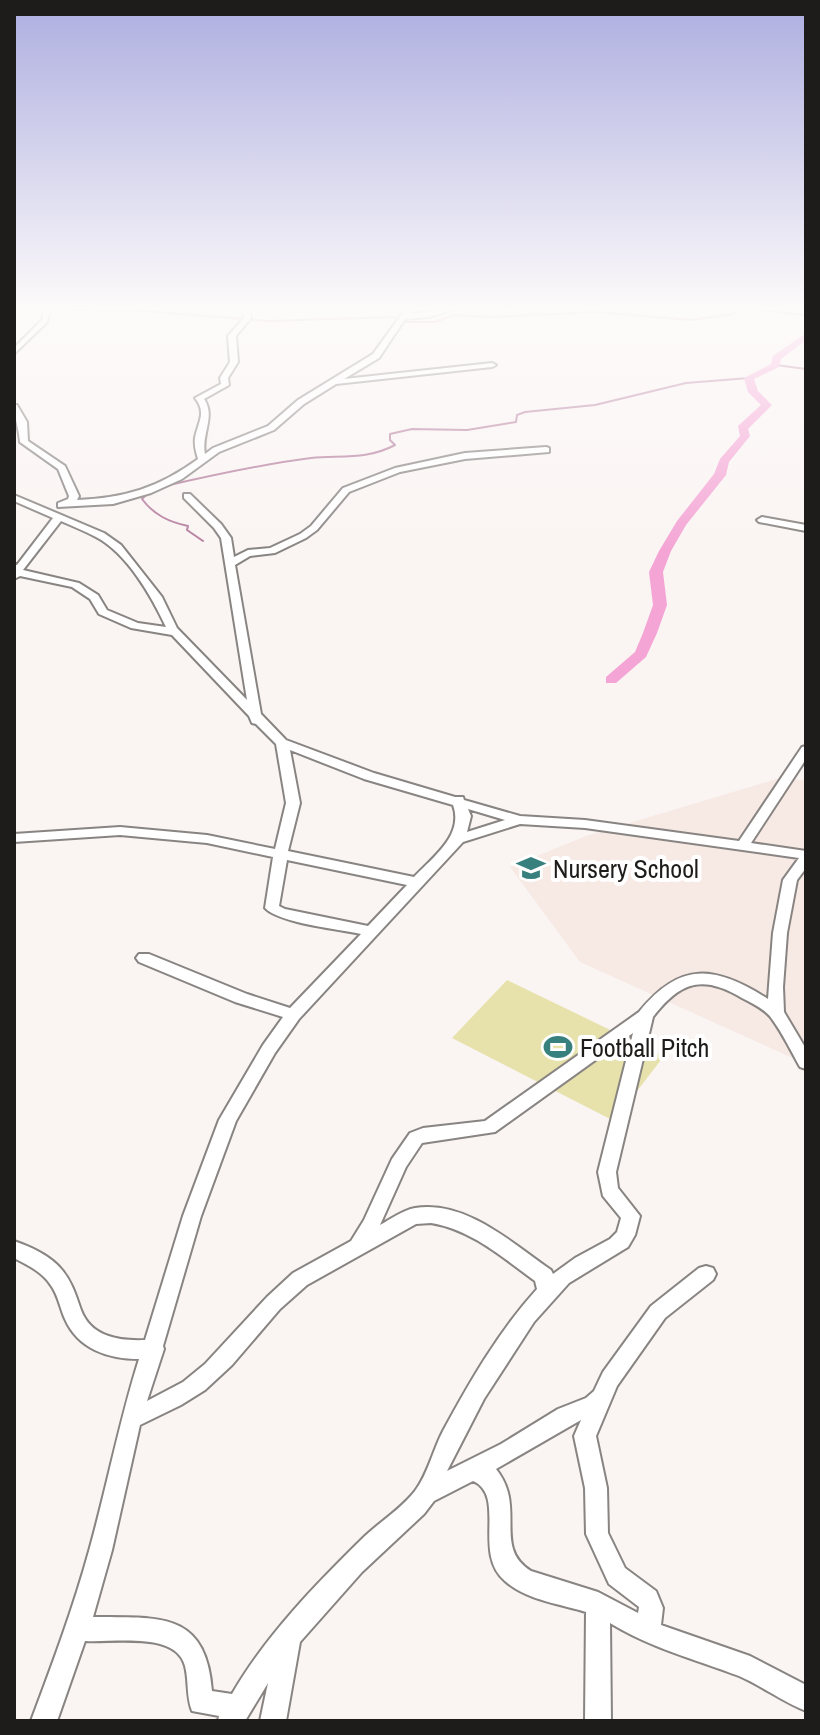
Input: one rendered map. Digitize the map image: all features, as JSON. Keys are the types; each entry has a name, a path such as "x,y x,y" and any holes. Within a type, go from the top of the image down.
{"street":[{"path":"202,460 198,442 207,420 207,406 199,398 219,388"},
{"path":"174,632 135,626 103,612 94,597 75,585 15,572 54,515 55,507 66,503 102,503 130,497 171,482 228,445 271,428 322,388"},
{"path":"14,407 23,422 24,442 62,468 74,496 66,503"},
{"path":"231,563 241,556 272,551 303,536 314,528 346,490 398,470 465,456 546,450"},
{"path":"187,496 226,538 256,720"},
{"path":"14,498 101,535 118,547 157,597 174,632 256,720 282,743 369,776 519,820 585,824 743,845 806,857 790,880 780,933 776,1012"},
{"path":"762,520 806,528"},
{"path":"282,743 293,803 284,854 276,875 272,908 371,931"},
{"path":"743,845 806,750"},
{"path":"458,800 464,816 458,839"},
{"path":"44,1721 78,1628 101,1550 131,1419 192,1216 218,1144 245,1089 293,1015 458,839 519,820"},
{"path":"14,838 120,831 207,839 416,882"},
{"path":"144,958 241,998 293,1015"},
{"path":"353,1252 369,1229 384,1193 416,1138 489,1127 645,1016 677,981 690,978 721,982 749,994 776,1012 806,1063"},
{"path":"427,1493 465,1413 515,1332 547,1291 589,1259 611,1251 627,1236 631,1216 609,1191 607,1172 645,1016"},
{"path":"131,1419 199,1382 264,1317 286,1290 413,1216 424,1214 448,1219 482,1232 544,1276 547,1291"},
{"path":"14,1249 49,1269 59,1281 84,1333 126,1352 154,1349"},
{"path":"232,1719 246,1693 289,1639 373,1544 427,1493 509,1451 583,1407 610,1379 658,1312 706,1274"},
{"path":"583,1407 585,1436 596,1488 597,1534 617,1576 648,1599 651,1608 648,1632"},
{"path":"472,1470 482,1472 492,1480 499,1494 502,1511 501,1557 509,1570 522,1580 598,1604 648,1632 741,1665 806,1699"},
{"path":"598,1604 598,1721"},
{"path":"78,1628 144,1630 178,1637 189,1645 194,1655 201,1702 228,1705 232,1719"},
{"path":"273,1721 289,1639"}],"shaded area":[{"path":"780,778 806,780 806,1064 580,962 510,867 586,836"},
{"name":"Football Pitch","path":"507,980 664,1056 614,1121 452,1038"}],"waterway":[{"path":"165,486 274,463 374,453 395,445 390,440 390,434 412,429 467,430 516,422 517,415 525,412 595,405 665,388"},
{"path":"611,680 641,654 650,633 660,605 656,572 665,551 681,524 720,475 724,461 745,436 742,428 767,405 752,388"},
{"path":"147,494 142,499 157,514 188,526 187,530 203,541"}],"place":[{"name":"Nursery School","path":"531,868"},
{"name":"Football Pitch","path":"558,1047"}]}
